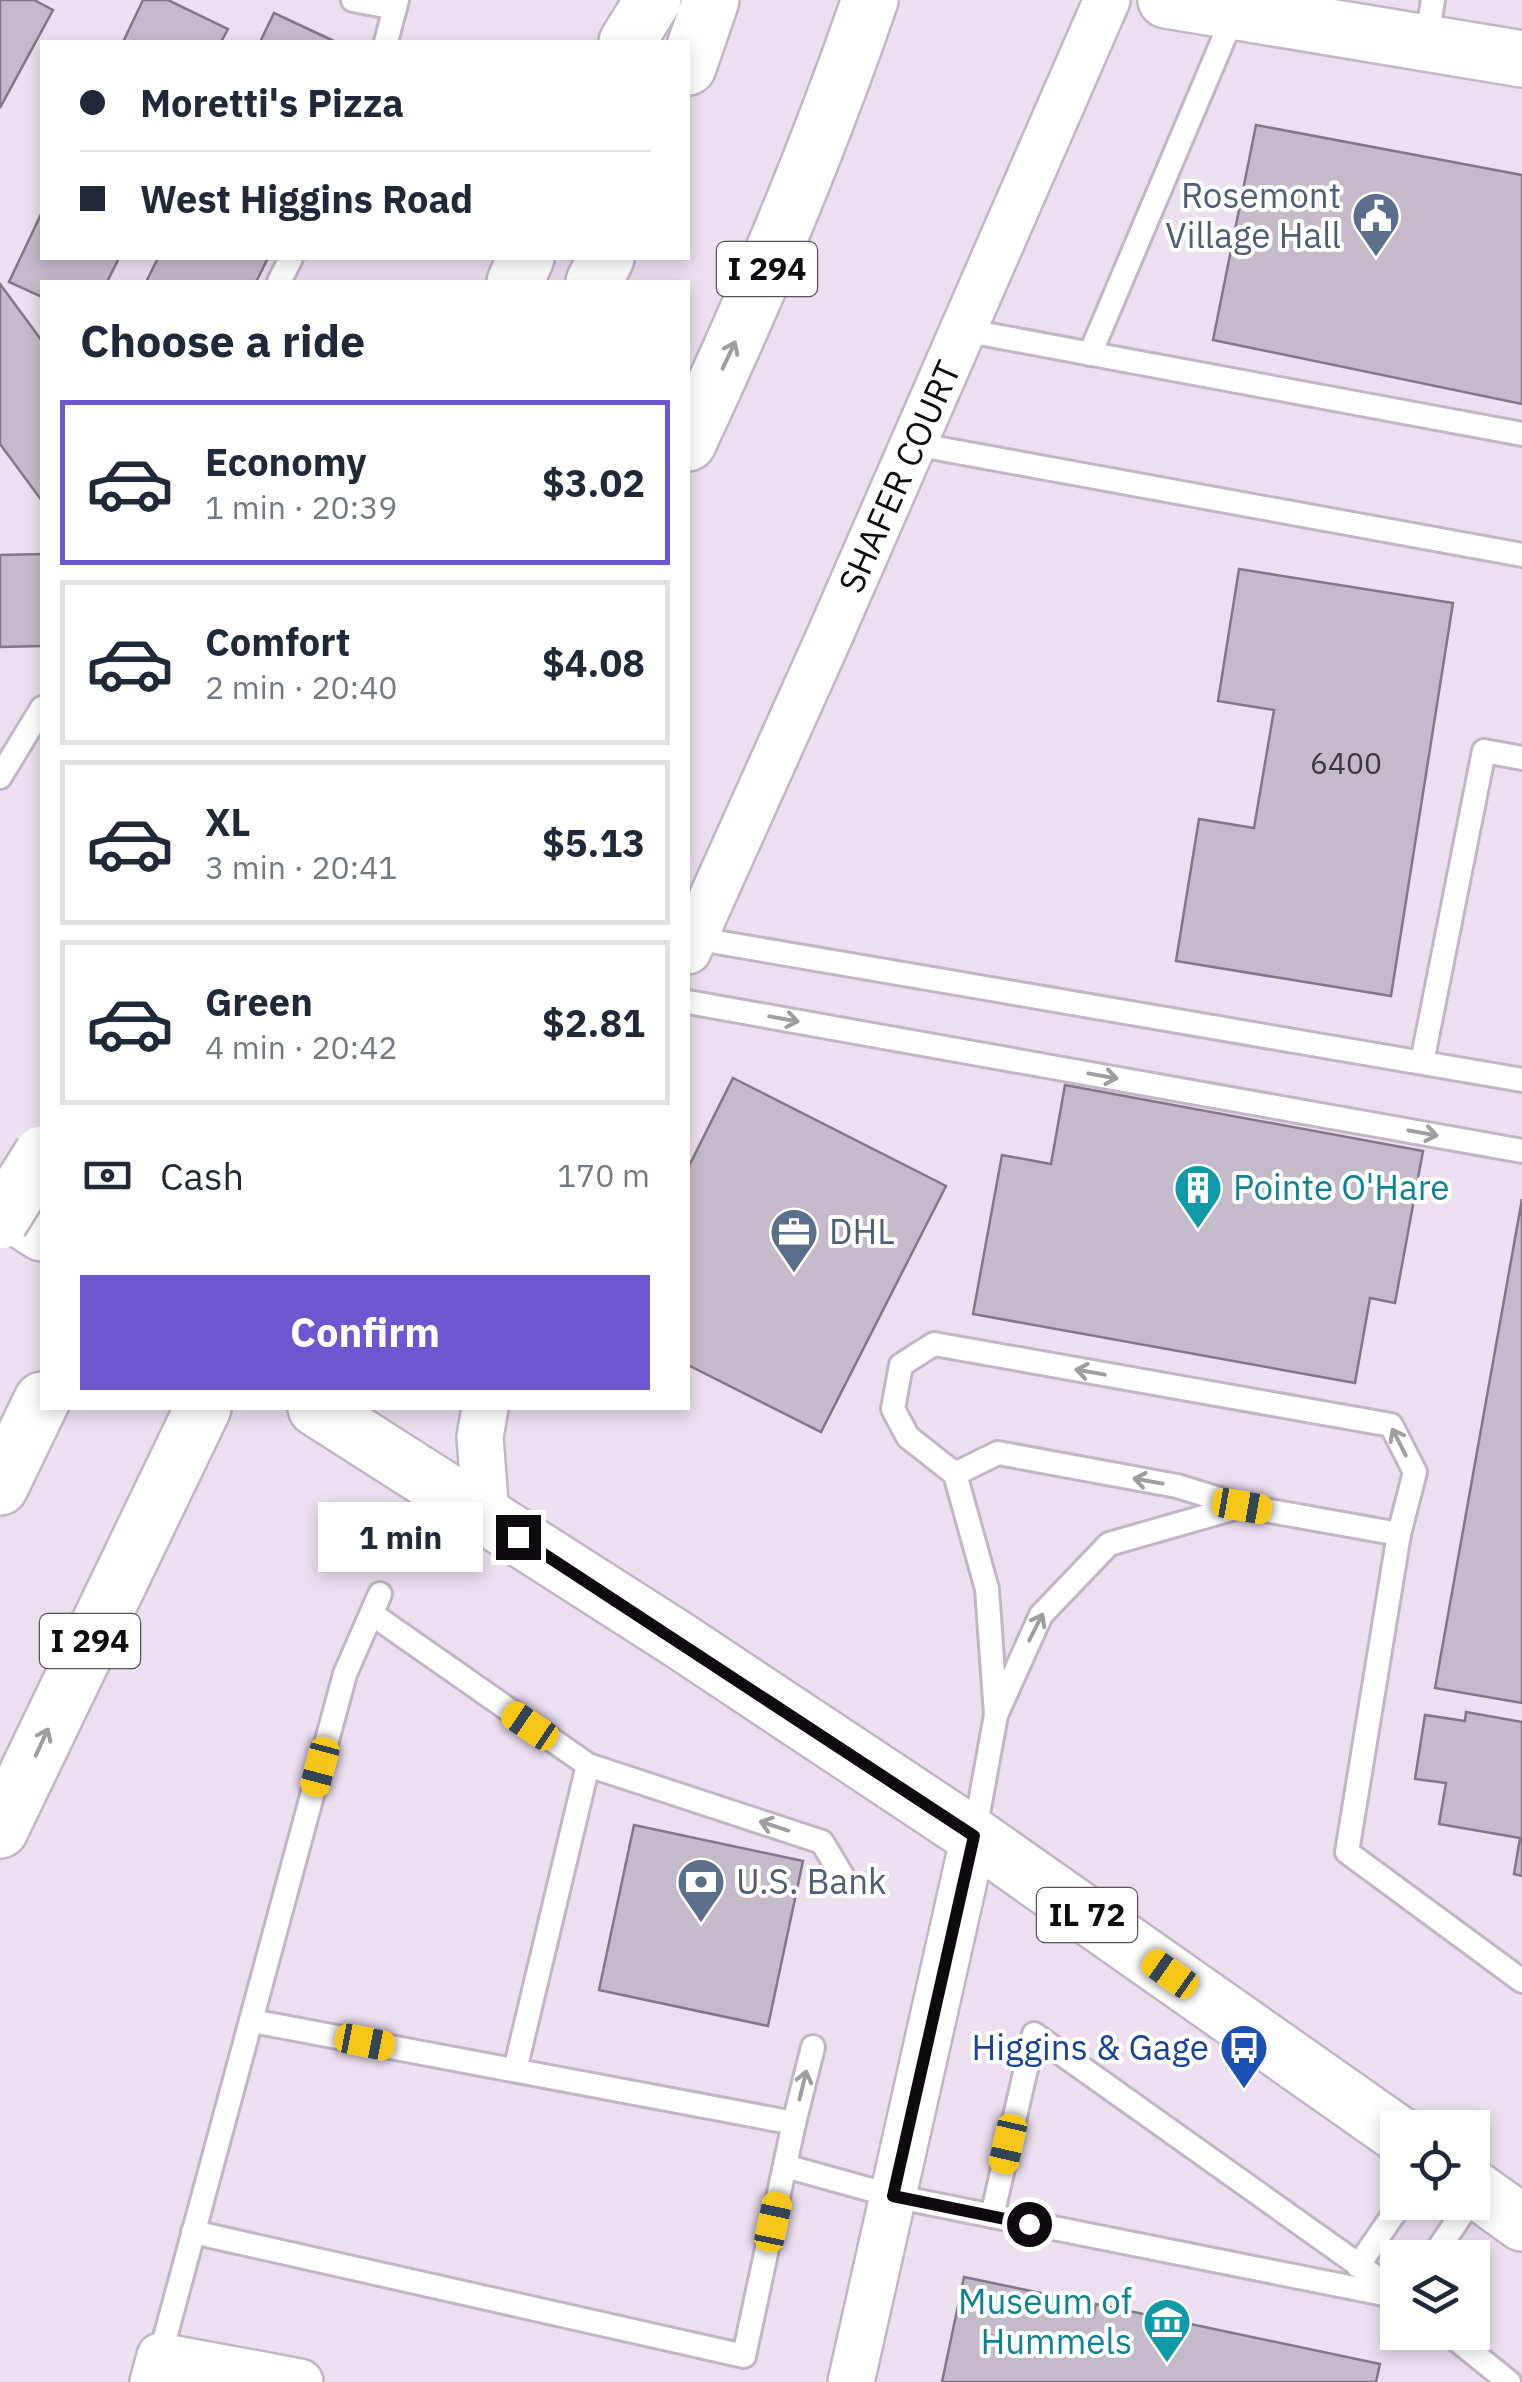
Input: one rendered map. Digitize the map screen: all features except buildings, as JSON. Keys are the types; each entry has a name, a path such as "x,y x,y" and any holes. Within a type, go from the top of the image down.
{"main road":[{"path":"628,40 652,0"},
{"path":"690,61 710,0"},
{"name":"I 294","path":"690,439 752,308 838,92 870,0"},
{"path":"1166,0 1234,12 1429,21 1522,59"},
{"path":"0,1221 40,1157"},
{"path":"0,1206 40,1232"},
{"path":"0,1486 40,1404"},
{"name":"IL 72","path":"333,1410 486,1516 974,1836 1380,2121"},
{"name":"I 294","path":"6,1819 191,1429"},
{"path":"0,1864 6,1819"},
{"path":"1490,2205 1522,2223"}],"street":[{"name":"SHAFER COURT","path":"690,945 1107,0"},
{"path":"486,1410 480,1437 486,1516"},
{"path":"851,2382 974,1836"},
{"path":"156,2369 300,2382"}],"lane":[{"path":"353,0 396,4 387,40"},
{"path":"1090,354 1234,12"},
{"path":"964,330 1522,434"},
{"path":"914,444 1522,556"},
{"path":"0,777 40,711"},
{"path":"1422,1062 1484,751 1522,758"},
{"path":"690,945 1522,1080"},
{"path":"690,1002 1522,1151"},
{"path":"996,1715 987,1589 955,1474 908,1437 893,1409 901,1365 934,1344 1390,1425 1414,1472 1399,1534 1347,1852 1522,1980"},
{"path":"955,1474 998,1453 1177,1486 1242,1506 1399,1534"},
{"path":"974,1836 996,1715 1041,1614 1109,1544 1242,1506"},
{"path":"156,2369 346,1674 376,1604 588,1765 822,1842 846,1882"},
{"path":"515,2070 588,1765"},
{"path":"252,2021 794,2123"},
{"path":"992,2216 1034,2034 1380,2282"},
{"path":"193,2232 744,2356 813,2047"},
{"path":"785,2166 893,2196 1380,2291"},
{"path":"1358,2266 1390,2220"},
{"path":"1469,2350 1509,2382"}],"place":[{"name":"Rosemont Village Hall","path":"1376,258"},
{"name":"Pointe O'Hare","path":"1198,1230"},
{"name":"DHL","path":"794,1274"},
{"name":"U.S. Bank","path":"701,1924"},
{"name":"Higgins & Gage","path":"1244,2090"},
{"name":"Museum of Hummels","path":"1167,2364"}],"route":[{"path":"518,1537 974,1836 893,2196 1029,2224"}]}
